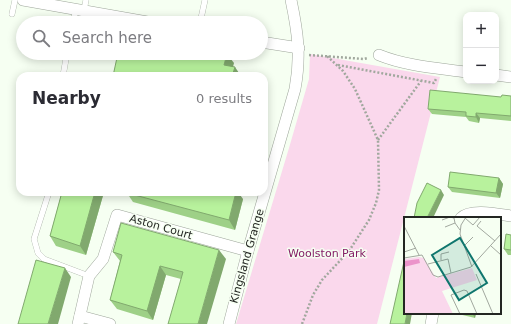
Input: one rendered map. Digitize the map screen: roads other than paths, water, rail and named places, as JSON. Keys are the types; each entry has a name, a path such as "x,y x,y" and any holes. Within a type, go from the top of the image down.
{"street":[{"path":"23,0 82,6 124,16"},
{"name":"Kingsland Grange","path":"268,169 295,89 299,68 296,24 291,0"},
{"path":"268,44 299,52"},
{"path":"379,55 391,60 463,72"},
{"path":"499,75 511,77"},
{"name":"Kingsland Grange","path":"229,324 261,196"},
{"path":"462,217 482,212 511,216"},
{"name":"Aston Court","path":"79,320 89,276 103,259 117,215 248,251"},
{"path":"431,324 433,314"},
{"path":"79,320 110,324"}],"lane":[{"path":"12,14 15,0"},
{"path":"202,16 205,0"},
{"path":"77,16 82,6"},
{"path":"64,72 66,60"},
{"path":"48,196 34,240 38,253 44,259 89,276"}],"park label":[{"name":"Woolston Park","path":"327,253"}]}
